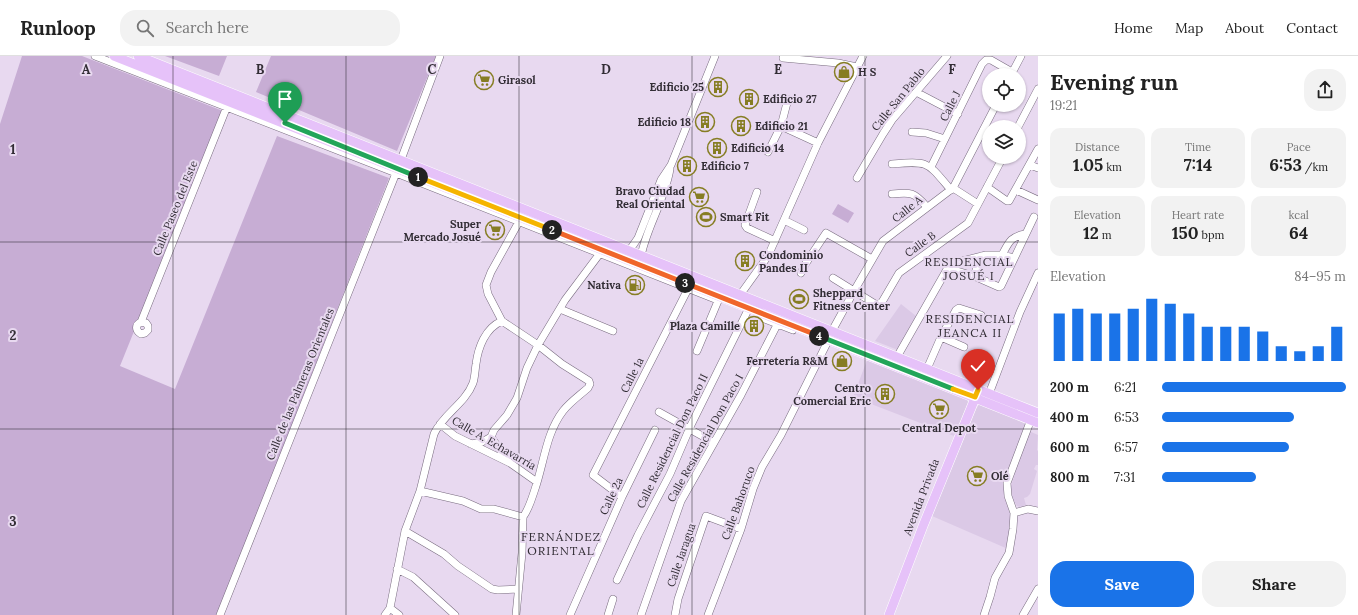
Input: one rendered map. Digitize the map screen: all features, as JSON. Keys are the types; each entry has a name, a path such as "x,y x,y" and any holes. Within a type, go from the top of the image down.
{"main road":[{"path":"114,56 228,105 629,251 740,295 830,338 924,378 976,395 989,394 1038,413"},
{"path":"138,56 520,220 779,322 897,357 927,369 1035,424"},
{"name":"Avenida Privada","path":"892,614 923,526 976,395"}],"street":[{"path":"95,56 228,105"},
{"name":"Calle de las Palmeras Orientales","path":"220,615 398,167 440,56"},
{"path":"641,256 644,240 665,181 713,56"},
{"path":"740,295 768,256 818,143 862,56"},
{"name":"Calle San Pablo","path":"857,178 892,120 947,56"},
{"path":"1015,68 1021,56"},
{"path":"783,58 804,57 840,60 857,67"},
{"name":"Calle J","path":"931,167 982,64 986,60 991,60 1003,68"},
{"path":"1022,120 1038,89"},
{"path":"916,92 958,114"},
{"path":"768,152 781,126 788,99"},
{"name":"Calle Paseo del Este","path":"142,322 228,105"},
{"name":"Calle A","path":"830,338 854,291 883,242 952,189 992,112"},
{"path":"781,126 818,143"},
{"path":"912,132 926,133 945,139"},
{"path":"987,187 1009,201 1038,149"},
{"path":"892,164 916,162 924,163 931,167 952,189 978,204"},
{"name":"Calle B","path":"833,278 879,304 882,302 899,273 968,222 999,164"},
{"path":"1030,165 1038,168"},
{"path":"629,251 638,238 665,181"},
{"path":"1016,190 1038,200"},
{"path":"757,192 744,225 747,228 775,240"},
{"path":"892,194 907,193 918,196 927,207"},
{"path":"947,268 974,276 999,287 1001,286 1034,217"},
{"path":"516,615 522,553 523,517 538,482 543,457 553,429 563,410 588,388 590,384 590,381 562,364 538,345 502,321 488,294 486,285 491,272 520,220"},
{"path":"784,220 804,230"},
{"path":"801,273 826,233 872,259"},
{"path":"1002,255 1013,237 1025,234"},
{"path":"471,444 482,442 491,437 494,430 507,415 517,398 527,368 538,345 565,300 601,252"},
{"path":"897,357 951,263 981,256 1002,255 1014,258"},
{"path":"974,276 981,256"},
{"path":"989,394 1020,312 1038,273"},
{"path":"689,287 718,301 779,322"},
{"name":"Calle 1a","path":"622,497 593,475 689,287"},
{"path":"698,351 718,301"},
{"path":"927,369 941,337 957,308 981,315"},
{"path":"560,309 613,331"},
{"name":"Calle Residencial Don Paco II","path":"617,580 638,535 670,474 689,430 747,312"},
{"path":"385,615 390,608 405,531 420,491 434,434 445,417 462,402 474,382 480,345 490,329 502,321"},
{"name":"Calle Residencial Don Paco I","path":"641,615 681,501 713,442 745,388 779,322"},
{"path":"941,337 964,347"},
{"name":"Calle Bahoruco","path":"708,615 741,529 753,489 762,467 781,435 830,338"},
{"path":"658,412 713,442"},
{"name":"Calle A. Echavarría","path":"440,424 455,436 510,463 538,482"},
{"path":"984,615 994,578 1008,553 1014,513 1008,496 1007,483 1035,424"},
{"name":"Calle 2a","path":"570,615 622,497 655,430"},
{"path":"491,437 510,463"},
{"path":"420,491 464,501 481,509 494,509 523,517"},
{"path":"1014,513 1028,509 1038,511"},
{"name":"Calle Jaragua","path":"674,615 682,584 706,516 741,529"},
{"path":"405,531 444,554 458,566 492,589 518,589"},
{"path":"397,569 413,577 455,615"},
{"path":"1023,615 1038,588"},
{"path":"608,615 613,599"},
{"path":"390,608 399,615"}],"shaded area":[{"path":"22,56 82,56 223,111 120,366 175,389 277,136 389,178 217,615 0,615 0,124"},
{"path":"165,56 227,56 219,76"},
{"path":"271,56 436,56 397,151 256,92"},
{"path":"838,204 854,213 848,223 832,214"},
{"path":"901,304 916,316 898,350 875,341"},
{"path":"869,355 967,398 968,403 954,436 853,397"},
{"path":"980,403 1026,421 1007,475 1011,511 1008,549 932,516 976,409"},
{"path":"1029,431 1038,435 1038,465 1036,465 1034,469 1037,471 1030,494 1024,498 1026,505 1020,507 1017,506 1012,498 1011,486"}],"place":[{"name":"H S","path":"844,72"},
{"name":"Girasol","path":"484,80"},
{"name":"Edificio 25","path":"718,87"},
{"name":"Edificio 27","path":"749,99"},
{"name":"Edificio 18","path":"705,122"},
{"name":"Edificio 21","path":"741,126"},
{"name":"Edificio 14","path":"717,148"},
{"name":"Edificio 7","path":"687,166"},
{"name":"Bravo Ciudad Real Oriental","path":"699,197"},
{"name":"Smart Fit","path":"706,217"},
{"name":"Super Mercado Josué","path":"495,230"},
{"name":"Condominio Pandes II","path":"745,261"},
{"name":"Nativa","path":"635,285"},
{"name":"Sheppard Fitness Center","path":"799,299"},
{"name":"Plaza Camille","path":"754,326"},
{"name":"Ferretería R&M","path":"842,361"},
{"name":"Centro Comercial Eric","path":"885,394"},
{"name":"Central Depot","path":"939,409"},
{"name":"Olé","path":"977,476"}],"district":[{"name":"RESIDENCIAL JOSUÉ I","path":"969,268"},
{"name":"RESIDENCIAL JEANCA II","path":"970,325"},
{"name":"FERNÁNDEZ ORIENTAL","path":"561,543"}],"route":[{"path":"285,123 424,180 929,380 975,397 978,390"}]}
